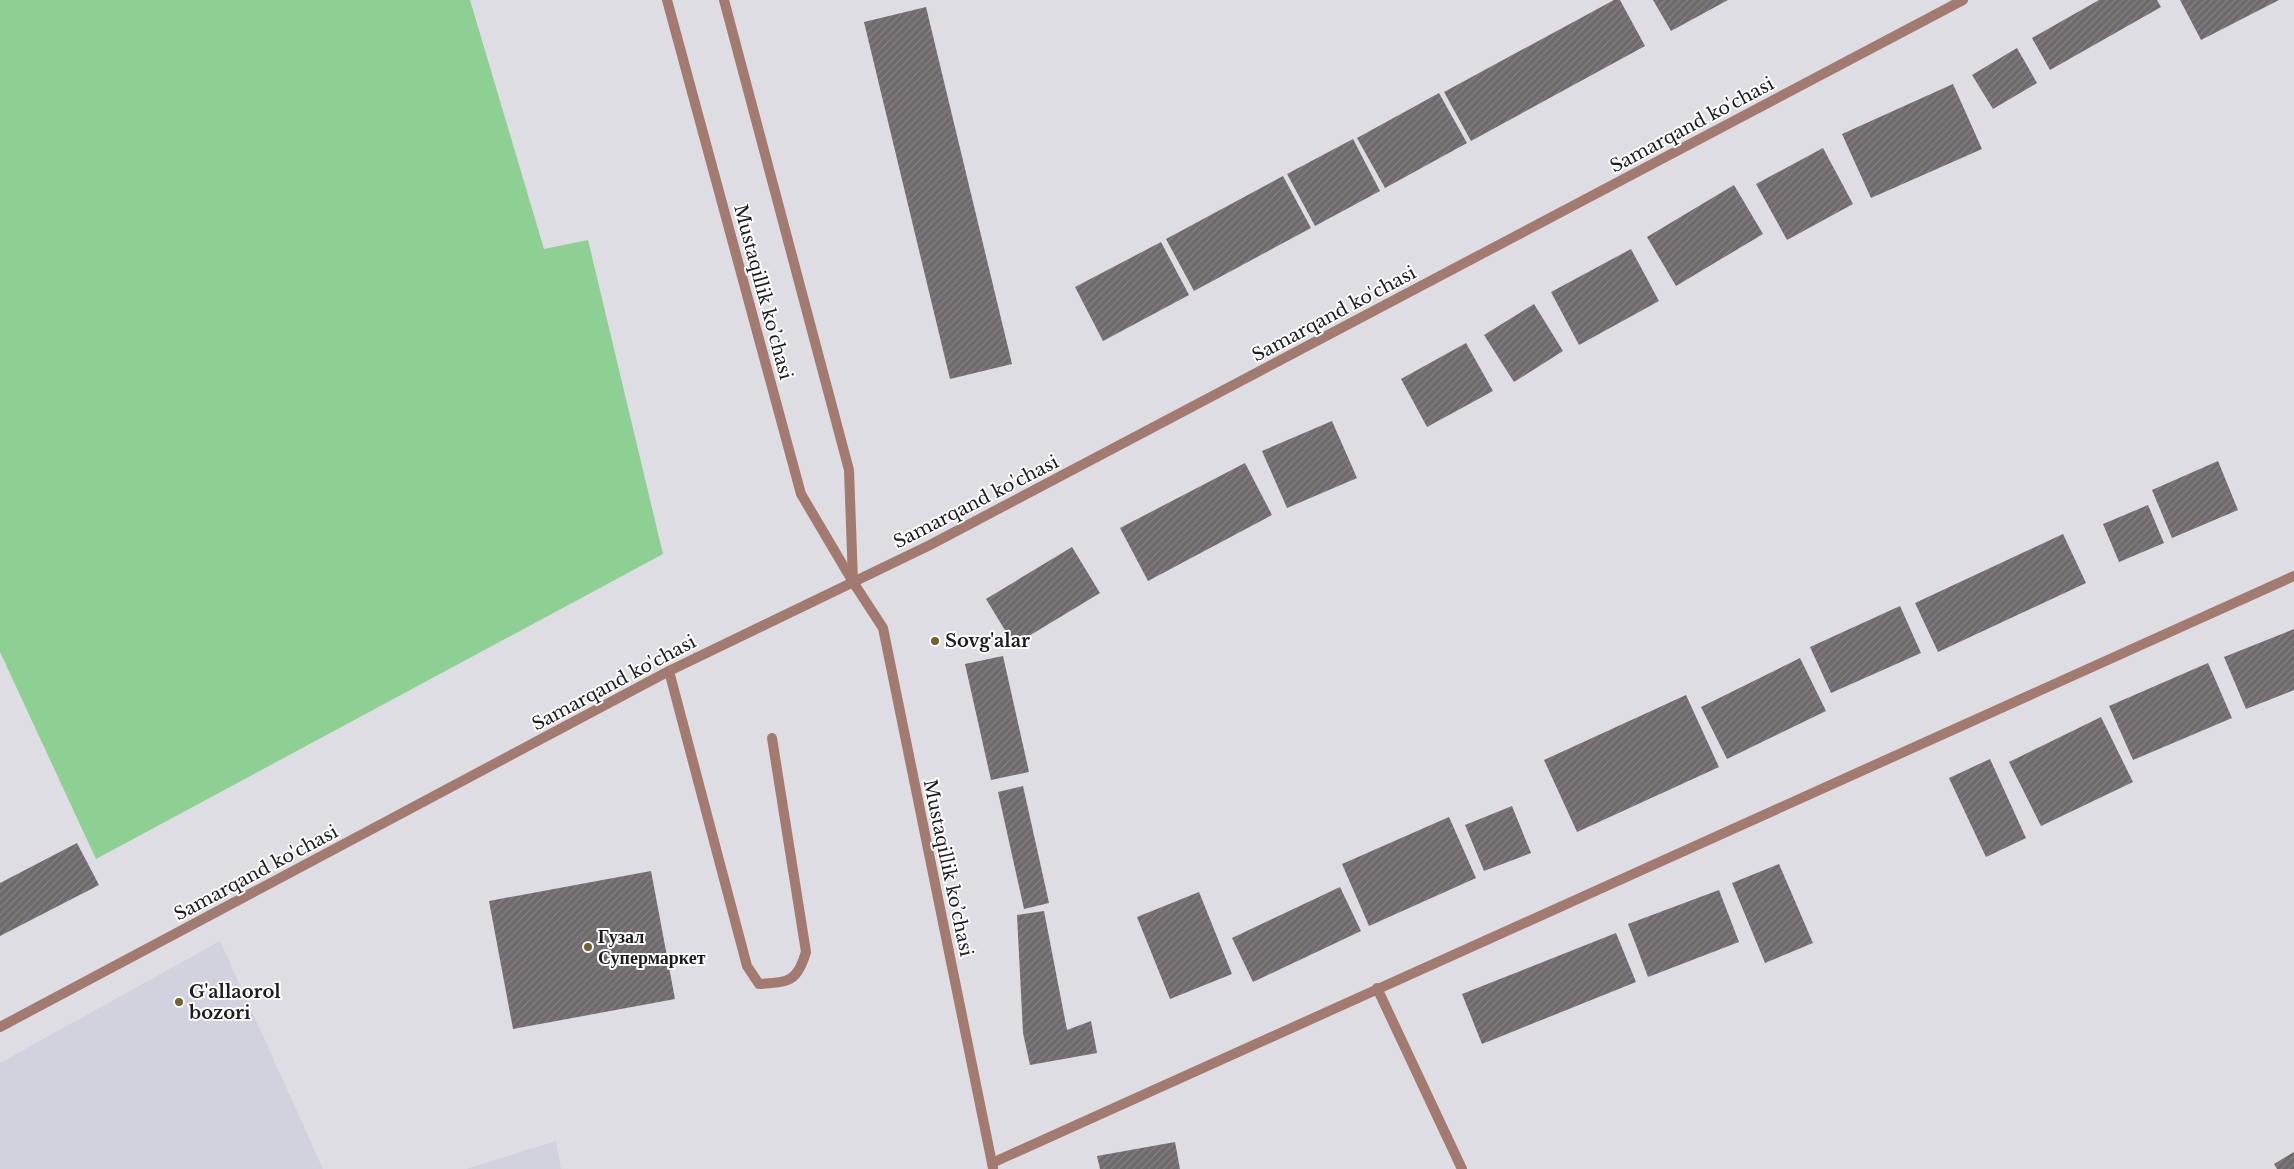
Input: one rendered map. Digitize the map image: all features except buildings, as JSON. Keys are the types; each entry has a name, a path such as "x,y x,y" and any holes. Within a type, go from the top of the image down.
{"street":[{"name":"Mustaqillik ko’chasi","path":"667,0 801,494 853,582 883,628 992,1166"},
{"path":"724,0 849,470 853,582"},
{"name":"Samarqand ko'chasi","path":"0,1027 669,671 930,545 1964,0"},
{"path":"992,1166 1377,988 1879,765 2294,576"},
{"path":"669,671 747,966 758,984 784,982 800,970 806,952 772,738"},
{"path":"1377,988 1462,1169"}],"shaded area":[{"name":"G'allaorol bozori","path":"220,941 323,1169 0,1169 0,1063"},
{"path":"556,1141 561,1169 466,1169"}],"green space":[{"path":"0,0 470,0 544,249 588,240 663,554 96,859 0,652"}],"place":[{"name":"Sovg'alar","path":"935,641"},
{"name":"Гузал Супермаркет","path":"588,947"},
{"name":"G'allaorol bozori","path":"179,1002"}]}
